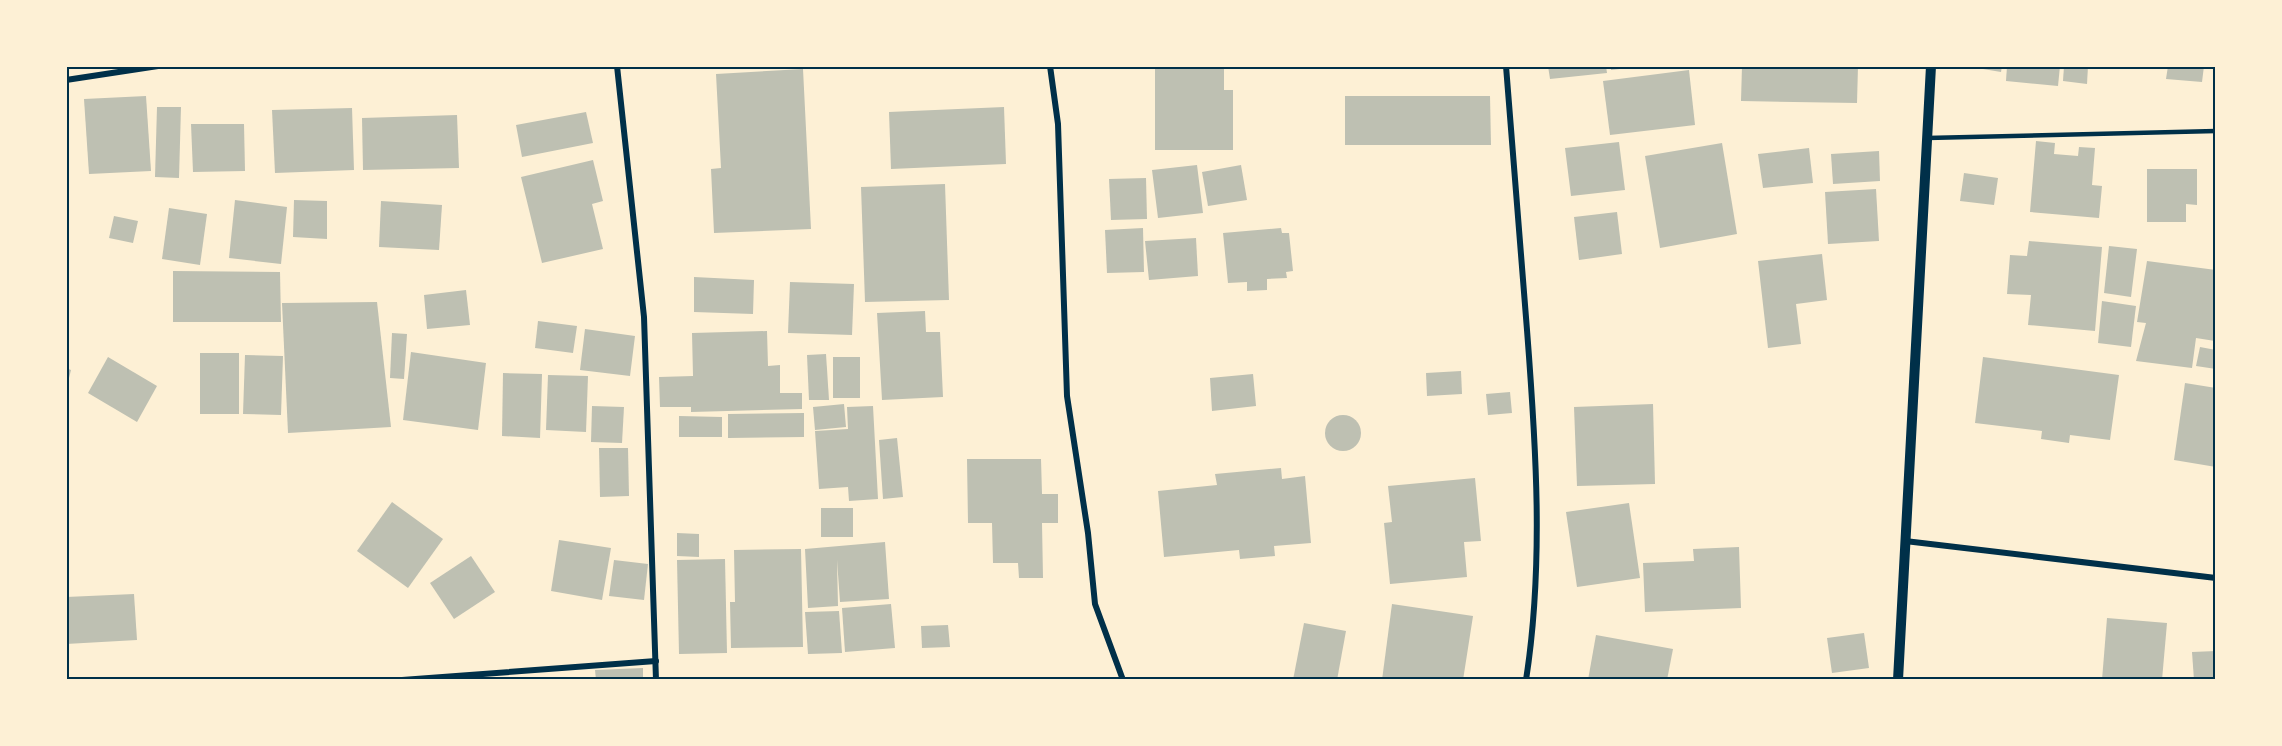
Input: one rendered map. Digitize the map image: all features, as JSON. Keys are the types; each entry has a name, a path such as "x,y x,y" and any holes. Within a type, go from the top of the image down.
{"street":[{"path":"66,80 158,66"},
{"path":"617,66 644,317 656,680"},
{"path":"1050,66 1058,124 1067,396 1088,533 1095,604 1123,680"},
{"path":"1506,66 1533,414 1537,518 1535,623 1526,680"},
{"path":"1898,680 1931,66"},
{"path":"1905,541 2216,578"},
{"path":"402,680 656,661"}],"lane":[{"path":"1927,138 2216,131"}],"building":[{"path":"1155,66 1224,66 1224,90 1233,90 1233,150 1155,150"},
{"path":"1548,66 1606,66 1607,73 1550,79"},
{"path":"1611,66 1637,66 1637,67 1611,70"},
{"path":"1742,66 1858,66 1857,103 1741,101"},
{"path":"1965,66 2002,66 2001,72"},
{"path":"2007,66 2060,66 2058,86 2006,81"},
{"path":"2064,66 2088,66 2087,84 2063,81"},
{"path":"2168,66 2204,66 2202,82 2166,79"},
{"path":"803,69 811,229 714,233 711,169 721,168 716,74"},
{"path":"1689,70 1695,125 1610,135 1603,81"},
{"path":"146,96 151,171 89,174 84,99"},
{"path":"1345,96 1490,96 1491,145 1345,145"},
{"path":"157,107 181,107 179,178 155,177"},
{"path":"1004,107 1006,164 891,169 889,112"},
{"path":"352,108 354,170 275,173 272,110"},
{"path":"586,112 593,143 522,157 516,125"},
{"path":"457,115 459,168 363,170 362,118"},
{"path":"191,124 244,124 245,171 193,172"},
{"path":"2036,141 2055,143 2054,154 2078,156 2079,147 2095,148 2092,185 2102,186 2099,218 2030,212"},
{"path":"1619,142 1625,190 1571,196 1565,148"},
{"path":"1722,143 1737,234 1660,248 1645,156"},
{"path":"1809,148 1813,183 1763,188 1758,154"},
{"path":"1879,151 1880,181 1833,184 1831,154"},
{"path":"593,160 603,201 592,204 603,249 542,263 521,177"},
{"path":"1197,165 1203,213 1158,218 1152,170"},
{"path":"1241,165 1247,200 1208,206 1202,172"},
{"path":"2147,169 2197,169 2197,205 2186,204 2186,222 2147,222"},
{"path":"1964,173 1998,178 1994,205 1960,201"},
{"path":"1146,178 1147,219 1111,220 1109,179"},
{"path":"945,184 949,300 865,302 861,187"},
{"path":"1876,189 1879,241 1828,244 1825,192"},
{"path":"235,200 287,207 281,264 229,258"},
{"path":"294,200 327,201 327,239 293,237"},
{"path":"381,201 442,205 439,250 379,247"},
{"path":"169,208 207,214 200,265 162,259"},
{"path":"1617,212 1622,254 1579,260 1574,217"},
{"path":"114,216 138,221 133,243 109,238"},
{"path":"1143,228 1144,272 1107,273 1105,230"},
{"path":"1281,228 1282,233 1289,233 1293,271 1286,272 1287,278 1267,279 1267,290 1247,291 1247,282 1228,283 1223,233"},
{"path":"1196,238 1198,276 1149,280 1145,241"},
{"path":"2029,241 2102,247 2095,331 2028,325 2031,295 2007,294 2010,255 2027,256"},
{"path":"2109,246 2137,249 2131,297 2104,293"},
{"path":"1822,254 1827,300 1796,304 1801,344 1768,348 1758,261"},
{"path":"2147,261 2216,270 2215,341 2196,338 2192,368 2136,361 2146,323 2137,322"},
{"path":"173,271 280,272 281,322 173,322"},
{"path":"694,277 754,280 753,314 694,312"},
{"path":"790,282 854,284 852,335 788,333"},
{"path":"466,290 470,325 427,329 424,295"},
{"path":"2102,301 2136,306 2131,347 2098,343"},
{"path":"377,302 391,427 288,433 282,303"},
{"path":"925,311 926,332 940,332 943,397 882,400 877,313"},
{"path":"538,321 577,326 573,353 535,348"},
{"path":"585,329 635,336 630,376 580,370"},
{"path":"767,331 768,366 780,365 780,393 802,393 802,409 691,412 691,407 660,407 659,377 693,376 692,333"},
{"path":"392,333 407,334 404,379 390,378"},
{"path":"2200,347 2216,350 2216,369 2196,366"},
{"path":"411,352 486,363 478,430 403,420"},
{"path":"200,353 239,353 239,414 200,414"},
{"path":"826,354 829,400 809,400 807,355"},
{"path":"245,355 283,356 281,415 243,414"},
{"path":"108,357 157,386 137,422 88,393"},
{"path":"833,357 860,357 860,398 833,398"},
{"path":"1983,357 2119,375 2110,440 2070,435 2069,443 2041,439 2042,431 1975,423"},
{"path":"66,368 71,370 67,386 66,386"},
{"path":"1461,371 1462,394 1427,396 1426,373"},
{"path":"503,373 542,374 540,438 502,436"},
{"path":"1253,374 1256,406 1212,411 1210,378"},
{"path":"548,375 588,376 586,432 546,430"},
{"path":"2185,383 2216,388 2216,467 2174,460"},
{"path":"1510,392 1512,413 1488,415 1486,394"},
{"path":"844,404 846,427 815,430 813,407"},
{"path":"1653,404 1655,484 1577,486 1574,407"},
{"path":"592,406 624,407 622,443 591,442"},
{"path":"873,406 878,499 849,501 848,487 819,489 815,431 848,429 847,407"},
{"path":"804,413 804,437 728,438 728,414"},
{"path":"1343,415 1355,421 1361,433 1355,445 1343,451 1331,445 1325,433 1331,421"},
{"path":"679,416 722,417 722,437 679,437"},
{"path":"897,438 903,497 883,499 879,440"},
{"path":"599,448 628,448 629,496 600,497"},
{"path":"967,459 1041,459 1042,494 1058,494 1058,523 1042,523 1043,578 1019,578 1018,563 993,563 992,523 968,523"},
{"path":"1281,468 1282,479 1305,476 1311,543 1274,546 1275,556 1240,559 1239,550 1164,557 1158,491 1217,485 1215,474"},
{"path":"1475,478 1481,541 1464,542 1467,577 1390,584 1384,523 1392,522 1388,486"},
{"path":"392,502 443,539 408,588 357,551"},
{"path":"1629,503 1640,578 1577,587 1566,512"},
{"path":"821,508 853,508 853,537 821,537"},
{"path":"677,533 699,534 699,557 677,556"},
{"path":"559,540 611,548 602,600 551,591"},
{"path":"885,542 889,599 840,602 837,560 838,606 808,608 805,549"},
{"path":"1739,547 1741,608 1645,612 1643,563 1694,561 1693,549"},
{"path":"801,549 803,647 731,648 730,602 735,602 734,550"},
{"path":"471,556 495,592 454,619 430,583"},
{"path":"725,559 727,653 679,654 677,560"},
{"path":"614,560 648,564 644,600 609,596"},
{"path":"134,594 137,640 66,644 66,597"},
{"path":"891,604 895,648 845,652 842,608"},
{"path":"1392,604 1473,616 1463,680 1382,680"},
{"path":"839,611 842,653 808,654 805,612"},
{"path":"2107,618 2167,623 2162,680 2102,680"},
{"path":"1304,623 1346,631 1337,680 1293,680"},
{"path":"948,625 950,647 922,648 921,626"},
{"path":"1864,633 1869,668 1832,673 1827,638"},
{"path":"1596,635 1673,649 1667,680 1588,680"},
{"path":"2216,651 2216,680 2194,680 2192,652"},
{"path":"643,668 643,680 596,680 595,670"}]}
